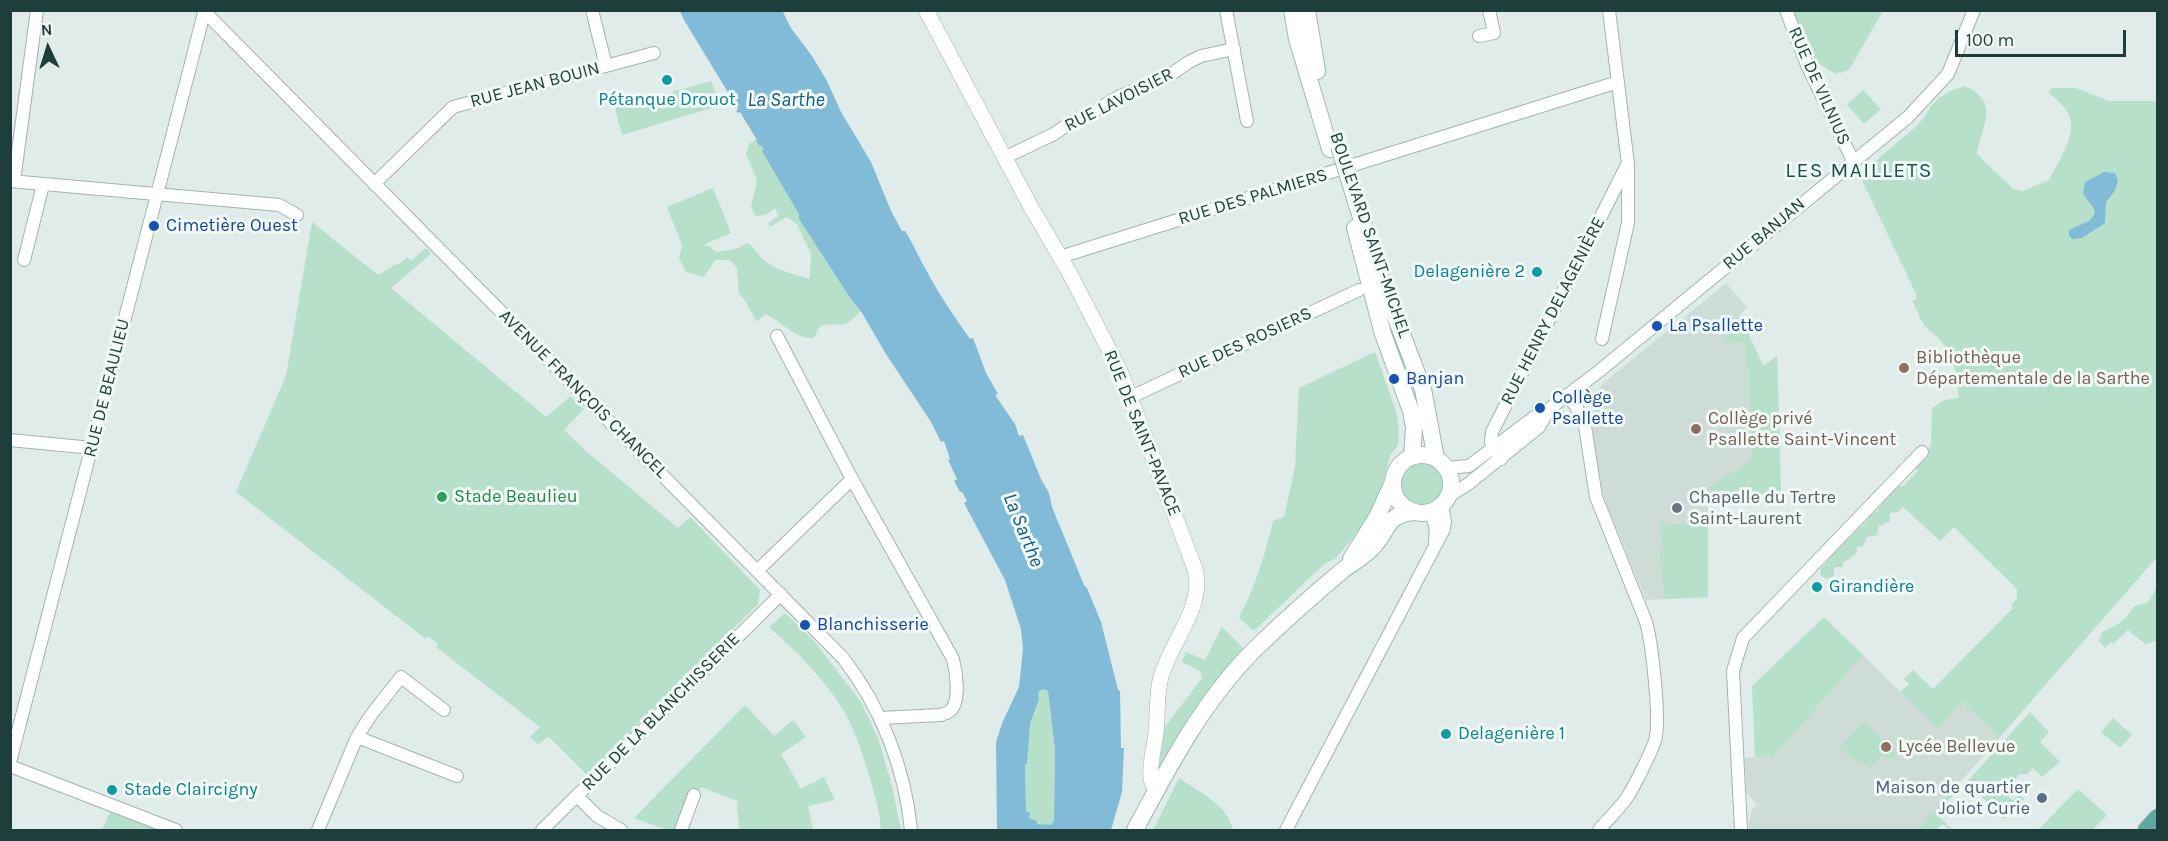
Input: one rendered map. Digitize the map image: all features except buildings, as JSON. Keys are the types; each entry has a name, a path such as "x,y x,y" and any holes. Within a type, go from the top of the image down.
{"main road":[{"name":"BOULEVARD SAINT-MICHEL","path":"1292,10 1297,39 1352,203 1423,389 1441,463"},
{"name":"BOULEVARD SAINT-MICHEL","path":"1307,10 1314,60 1335,148"},
{"name":"BOULEVARD SAINT-MICHEL","path":"1352,203 1383,334 1411,411 1414,428 1412,457"},
{"path":"1136,831 1184,740 1221,688 1255,650 1344,570 1372,548 1391,520 1399,513 1432,507 1451,484 1441,463 1425,456 1412,457 1400,466 1377,517 1344,570"},
{"path":"1394,480 1394,490 1403,506 1432,507"},
{"path":"2147,831 2157,818"}],"street":[{"path":"37,10 12,181 279,205 297,215"},
{"path":"592,10 606,66"},
{"name":"RUE DE SAINT-PAVACE","path":"927,10 1120,371 1195,569 1198,584 1195,600 1161,675 1150,777 1157,790"},
{"path":"1226,10 1247,121"},
{"path":"1479,36 1494,33 1489,10"},
{"path":"1602,339 1628,223 1628,164 1609,10"},
{"name":"RUE DE VILNIUS","path":"1786,10 1807,65 1853,161"},
{"name":"RUE BANJAN","path":"1441,463 1469,466 1497,453 1539,427 1549,409 1908,117 1948,74 1974,10"},
{"name":"AVENUE FRANÇOIS CHANCEL","path":"204,12 843,658 862,683 880,718 898,765 909,811 911,831"},
{"name":"RUE DE BEAULIEU","path":"10,764 204,12"},
{"name":"RUE LAVOISIER","path":"1006,157 1054,134 1071,122 1118,97 1170,75 1189,62 1209,54 1234,49"},
{"name":"RUE JEAN BOUIN","path":"374,184 453,106 654,53"},
{"name":"RUE DES PALMIERS","path":"1060,257 1618,82"},
{"name":"RUE HENRY DELAGENIÈRE","path":"1497,453 1491,442 1492,432 1628,164"},
{"path":"24,260 43,184"},
{"name":"RUE DES ROSIERS","path":"1131,397 1359,290"},
{"path":"777,336 896,560 953,659 957,674 955,705 950,711 941,716 880,718"},
{"path":"1567,396 1576,406 1586,426 1596,497 1646,622 1650,638 1656,708 1655,740 1626,799 1599,831"},
{"path":"10,440 92,448"},
{"path":"1741,831 1733,671 1743,638 1922,452"},
{"name":"RUE BANJAN","path":"1432,507 1497,453"},
{"path":"758,570 852,479"},
{"path":"1286,831 1435,546 1436,527 1432,517 1432,507"},
{"name":"RUE DE LA BLANCHISSERIE","path":"542,831 781,594"},
{"path":"322,829 357,737 370,715 401,677 444,710"},
{"path":"357,737 457,776"},
{"path":"10,764 176,831"},
{"path":"681,831 694,795"},
{"path":"577,796 597,816 621,831"}],"shaded area":[{"path":"1726,283 1747,307 1740,315 1763,366 1777,356 1781,492 1723,498 1708,496 1708,597 1646,600 1603,495 1593,440 1594,398 1602,384"},
{"name":"Lycée Bellevue","path":"1863,655 1937,728 1961,702 2000,737 1918,830 1749,830 1752,810 1757,805 1746,792 1745,758 1774,756"}],"green space":[{"path":"1791,11 1883,11 1849,70 1835,74 1810,58"},
{"path":"711,81 721,105 622,135 615,108"},
{"path":"1965,86 1983,100 1986,107 1985,124 1977,154 2013,189 2023,191 2049,180 2063,155 2070,136 2070,118 2066,110 2049,93 2051,88 2076,88 2109,101 2157,101 2157,557 2000,737 1961,702 1938,729 1900,692 1909,684 1904,679 1913,670 1933,689 2013,608 2011,606 2017,598 2017,590 2013,585 1954,527 1940,541 1903,507 1898,512 1890,513 1890,521 1879,526 1877,535 1867,537 1863,546 1857,547 1856,554 1843,563 1843,567 1834,567 1834,576 1827,579 1821,576 1820,570 1836,550 1868,520 1870,515 1877,511 1891,487 1903,486 1918,471 1914,468 1931,445 1932,408 1944,400 1959,398 1956,373 1951,357 1920,318 1912,301 1916,299 1916,294 1862,180 1872,164 1922,120 1935,101 1948,92"},
{"path":"1863,90 1881,109 1864,124 1847,105"},
{"path":"761,137 866,303 848,323 820,326 814,338 801,336 765,314 757,322 739,294 737,267 729,260 715,260 704,277 686,272 679,259 682,245 667,207 713,188 731,233 703,245 709,246 716,252 736,249 747,243 774,267 810,279 811,254 797,224 787,217 770,227 768,223 779,216 775,208 766,215 756,216 751,207 757,180 746,154 749,144"},
{"name":"Stade Beaulieu","path":"312,222 378,275 398,265 407,257 411,261 426,248 431,254 391,288 546,417 571,396 584,409 564,430 678,528 690,517 760,590 758,604 587,775 549,737 538,744 530,737 540,727 436,647 438,644 428,636 426,639 236,492 286,376"},
{"path":"1743,323 1763,366 1777,356 1781,492 1723,498 1712,496 1710,487 1752,460 1749,369 1746,365 1745,342 1720,343"},
{"path":"1375,352 1396,411 1399,430 1398,445 1390,456 1377,502 1356,534 1335,559 1324,564 1254,631 1239,618 1259,571 1273,521 1284,517 1295,467 1299,388"},
{"path":"1422,463 1431,464 1438,469 1443,476 1443,494 1438,501 1431,506 1422,507 1413,506 1406,501 1401,494 1400,485 1401,476 1406,469 1413,464"},
{"path":"1663,521 1664,525 1708,522 1708,597 1665,599 1660,555 1661,550 1664,549 1660,522"},
{"path":"2157,577 2157,641 2145,644 2128,630 2105,648 2099,641 2102,632 2112,628 2128,616 2134,606 2147,603 2156,589"},
{"path":"785,613 814,641 861,702 878,738 892,786 901,830 881,830 870,779 849,720 829,689 790,646 769,627"},
{"path":"1824,617 1863,655 1774,756 1755,757 1752,686"},
{"path":"1222,627 1243,648 1198,705 1159,767 1164,728 1202,678 1200,671 1182,662 1186,652 1205,660"},
{"path":"1043,689 1048,691 1055,750 1054,821 1051,825 1036,823 1026,812 1025,764 1027,763 1030,724 1039,699 1038,692"},
{"path":"745,705 774,736 793,720 806,737 781,754 801,789 824,777 835,800 808,806 813,830 739,830 737,801 701,787 684,830 667,830 634,818"},
{"path":"2030,712 2049,732 2040,742 2060,762 2042,777 2033,768 2027,774 2020,774 2015,779 2017,786 2007,795 2013,800 2019,794 2024,799 2004,819 1967,782"},
{"path":"2113,718 2132,735 2120,748 2101,732"},
{"path":"1864,723 1898,753 1892,759 1882,755 1870,767 1838,749"},
{"path":"1179,778 1219,806 1226,814 1233,830 1153,830"},
{"path":"2078,789 2107,815 2092,830 2038,830"},
{"path":"1953,790 1955,793 1936,814 1953,830 1943,824 1935,830 1918,830"},
{"path":"111,810 162,830 102,830"}],"water":[{"name":"La Sarthe","path":"680,11 783,12 791,28 827,81 841,112 871,162 891,211 902,231 905,231 952,313 970,339 973,338 986,373 998,394 995,395 1015,424 1019,436 1023,435 1101,622 1120,691 1121,748 1124,748 1122,792 1111,830 997,830 996,742 1019,687 1023,649 1021,629 1005,580 964,503 967,501 954,481 957,479 948,460 950,459 944,441 941,442 931,422 862,313 799,219 799,214 762,151 764,150 762,146 756,141 740,112 736,111 738,109","holes":["1043,689 1048,691 1055,750 1054,821 1051,825 1037,824 1037,821 1029,818 1030,812 1026,812 1025,764 1027,764 1030,724 1039,699 1038,692"]},
{"path":"2104,172 2115,173 2118,181 2114,192 2106,202 2105,223 2082,238 2072,239 2069,230 2089,221 2095,214 2083,194 2085,182"}],"place":[{"name":"Pétanque Drouot","path":"667,80"},
{"name":"Cimetière Ouest","path":"154,226"},
{"name":"Delagenière 2","path":"1537,272"},
{"name":"La Psallette","path":"1657,326"},
{"name":"Bibliothèque Départementale de la Sarthe","path":"1904,368"},
{"name":"Banjan","path":"1394,379"},
{"name":"Collège Psallette","path":"1540,408"},
{"name":"Collège privé Psallette Saint-Vincent","path":"1696,429"},
{"name":"Stade Beaulieu","path":"442,497"},
{"name":"Chapelle du Tertre Saint-Laurent","path":"1677,508"},
{"name":"Girandière","path":"1817,587"},
{"name":"Blanchisserie","path":"805,625"},
{"name":"Delagenière 1","path":"1446,734"},
{"name":"Lycée Bellevue","path":"1886,747"},
{"name":"Stade Claircigny","path":"112,790"},
{"name":"Maison de quartier Joliot Curie","path":"2042,798"}],"district":[{"name":"LES MAILLETS","path":"1859,171"}]}
